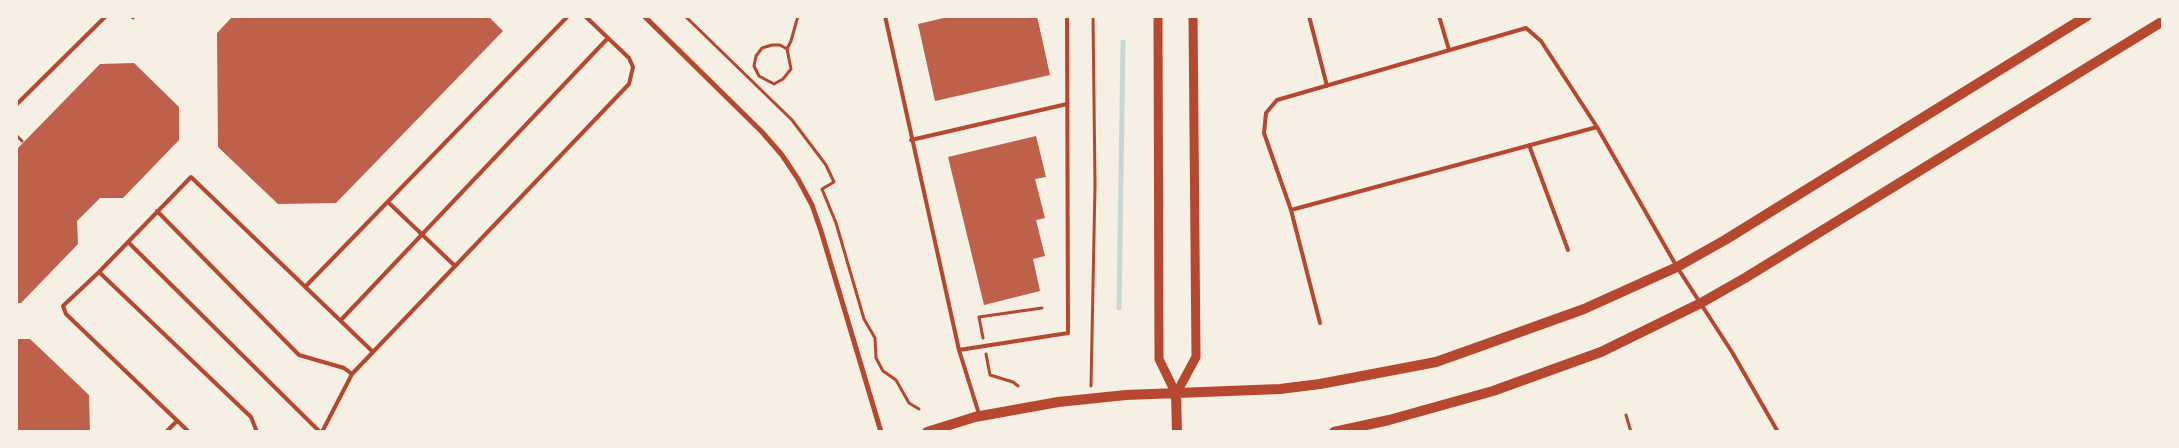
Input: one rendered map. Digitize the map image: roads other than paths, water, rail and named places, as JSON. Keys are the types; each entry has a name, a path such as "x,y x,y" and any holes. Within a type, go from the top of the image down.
{"main road":[{"path":"927,432 980,416 1016,409 1092,399 1280,389 1320,384 1436,362 1584,309 1677,267 1725,240 2087,16"},
{"path":"1334,432 1389,420 1493,391 1601,352 1700,303 2163,21"},
{"path":"1176,394 1177,432"}],"street":[{"path":"644,16 762,132 782,155 798,179 812,205 821,231 881,432"},
{"path":"1158,16 1159,359 1176,394"},
{"path":"1176,394 1196,357 1193,16"}],"lane":[{"path":"16,105 106,16"},
{"path":"305,286 568,16"},
{"path":"128,242 321,432 352,374 629,84 633,67 629,58 585,16"},
{"path":"884,16 959,350 980,416"},
{"path":"959,350 1068,333 1067,16"},
{"path":"1309,16 1327,86"},
{"path":"1439,16 1449,50"},
{"path":"1320,322 1291,210 1264,133 1266,113 1277,100 1526,28 1541,41 1597,127 1677,267 1732,352 1778,432"},
{"path":"341,320 608,38"},
{"path":"911,140 1067,104"},
{"path":"1291,210 1597,127"},
{"path":"1529,145 1568,250"},
{"path":"188,432 66,314 63,306 100,272 192,177 373,352"},
{"path":"388,202 455,266"},
{"path":"157,211 299,355 344,368 352,374"},
{"path":"100,272 251,417 257,432"},
{"path":"166,432 177,421"}],"waterway":[{"path":"1119,308 1123,42"}]}
